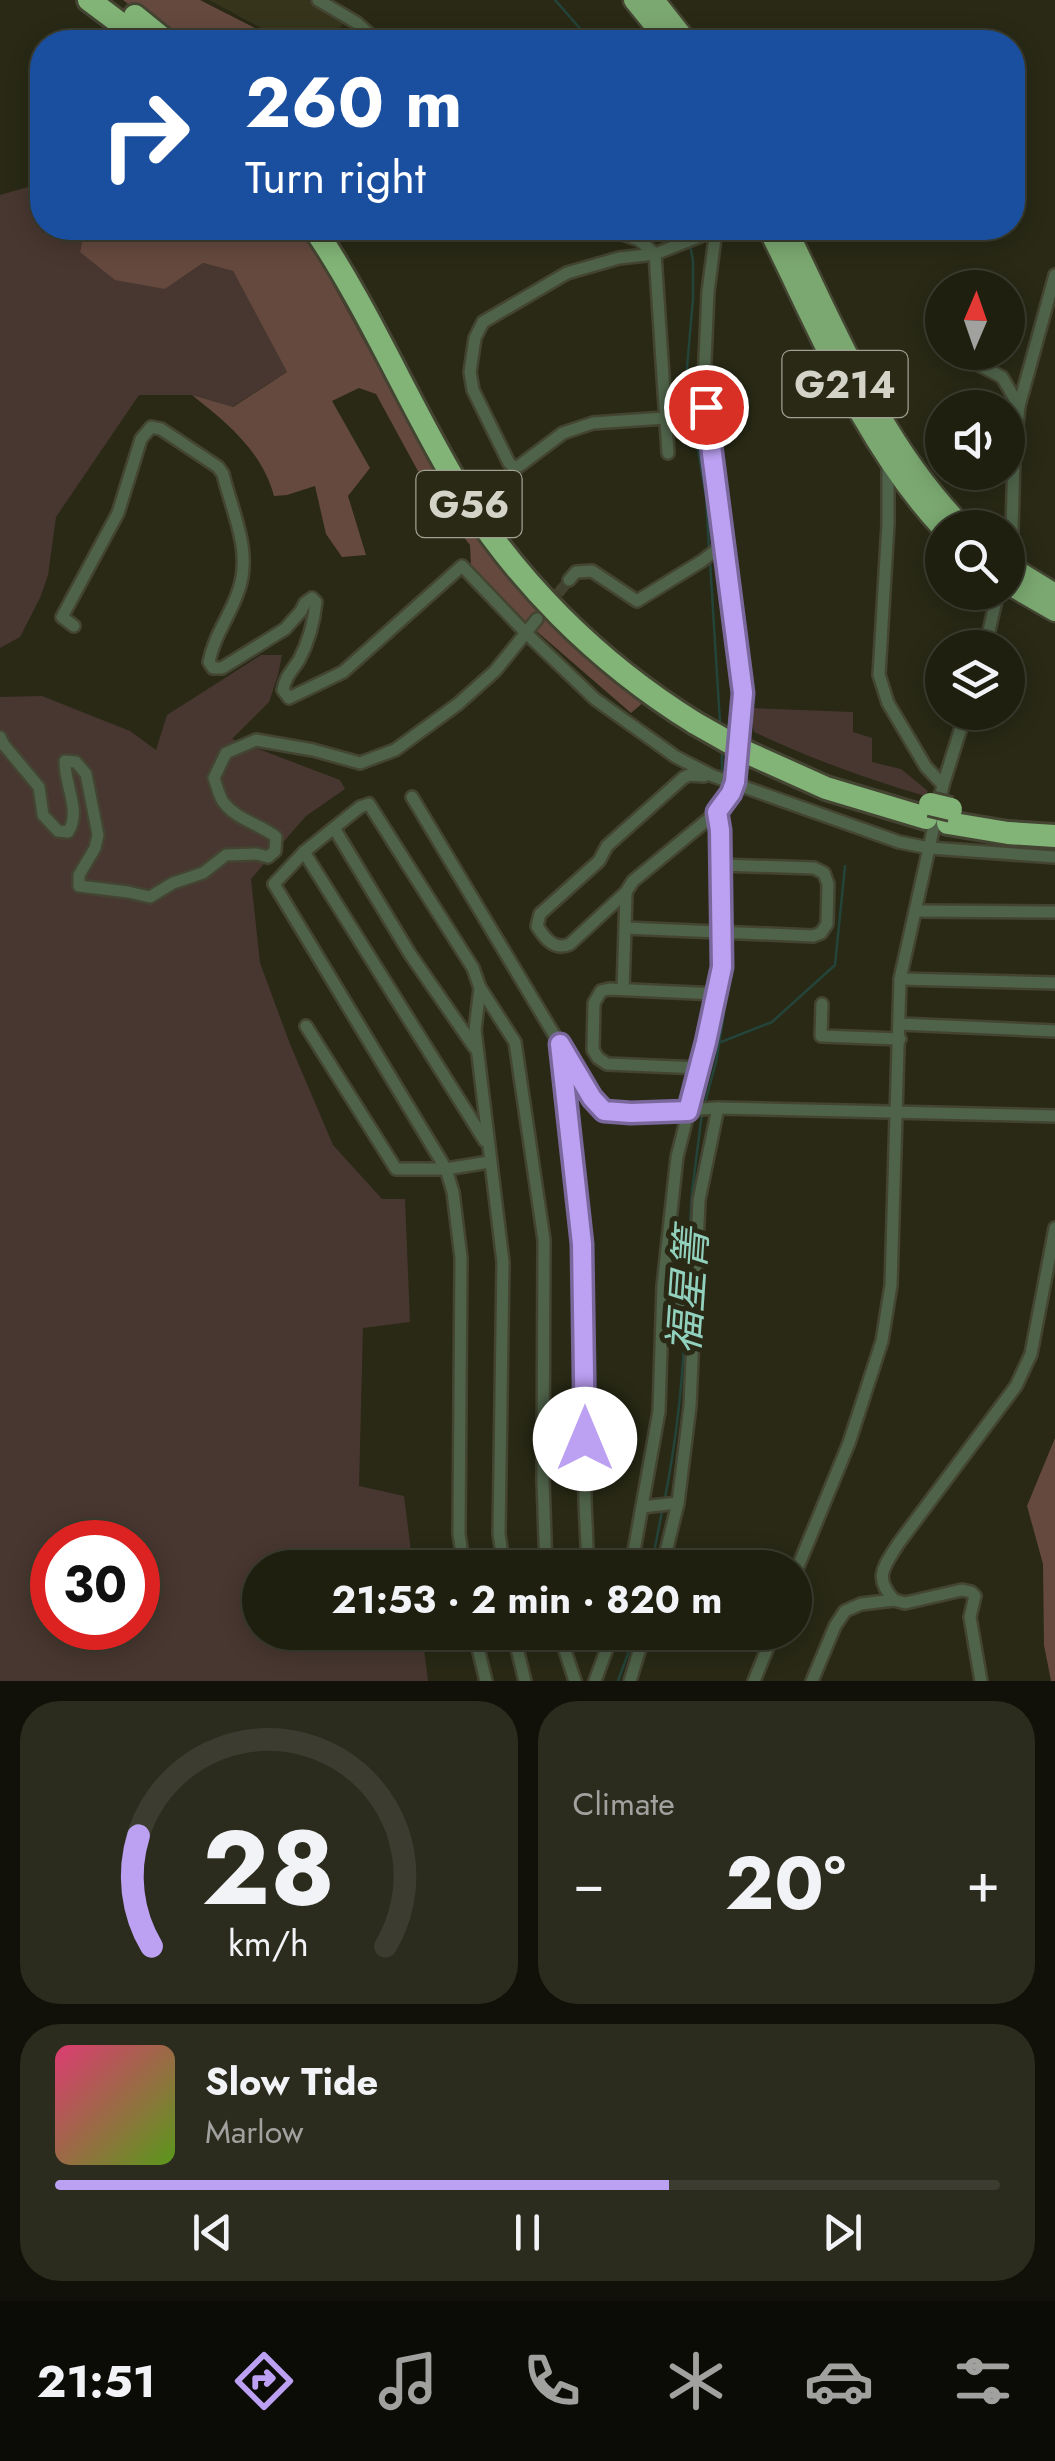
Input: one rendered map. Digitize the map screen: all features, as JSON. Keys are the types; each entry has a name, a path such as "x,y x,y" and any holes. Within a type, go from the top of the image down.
{"highway":[{"path":"89,0 129,30"},
{"path":"114,0 153,30"},
{"path":"634,0 658,30"},
{"path":"654,0 677,30"},
{"name":"G56","path":"321,240 369,320 438,452 499,546 539,593 630,678 750,746 1008,832 1055,836"},
{"name":"G56","path":"339,240 460,461 511,537 550,584 609,641 697,716"},
{"name":"G214","path":"774,240 842,377 888,457 927,510"},
{"name":"G214","path":"792,240 874,405 921,478 949,510"},
{"path":"1025,580 1055,594"},
{"path":"1025,586 1055,611"},
{"name":"G56","path":"940,808 1055,822"}],"street":[{"path":"318,0 365,30"},
{"path":"639,240 654,254 668,453"},
{"path":"666,418 592,423 564,432 514,467 473,390 470,372 475,338 483,322 504,309 567,273 620,258 654,254 692,240"},
{"path":"714,776 683,778 607,846 599,861 540,914 538,926 553,944 570,944 633,881 717,812 731,793 743,693 720,547 704,382 708,292 716,240"},
{"path":"1023,390 1055,275"},
{"path":"990,370 1002,376 1010,390"},
{"path":"74,626 62,618 118,513 141,439 151,427 162,429 224,474 242,540 240,586 212,643 208,662 213,668 222,668 285,629 312,598 316,602 308,638 284,680 289,698 299,694 343,672 462,566 594,698 676,757 714,776 899,842 929,848 1055,857"},
{"path":"888,457 879,674 888,703 926,767 940,808"},
{"path":"569,580 576,572 592,571 637,600 720,547"},
{"path":"0,736 39,787 43,815 58,831 68,832 73,824 65,762 76,762 86,774 98,835 79,875 79,886 150,898 173,883 203,873 226,855 268,857 275,851 276,837 243,819 223,802 214,778 226,753 256,740 360,763 395,750 495,671 537,619"},
{"path":"805,1550 849,1442 882,1341 891,1285 900,979 929,848 961,730"},
{"path":"412,798 592,1098 604,1111 896,1110 1055,1116"},
{"path":"461,1550 461,1258 453,1192 446,1168 274,884 304,852 360,806 369,804 515,1042 544,1240 545,1550"},
{"path":"634,1550 659,1412 663,1308 677,1157 692,1110 722,967 717,812"},
{"path":"334,828 410,954 478,1052"},
{"path":"304,852 488,1145"},
{"path":"625,928 817,935 827,924 828,884 824,873 814,868 720,866"},
{"path":"623,989 626,892"},
{"path":"916,911 1055,912"},
{"path":"900,979 1055,984"},
{"path":"480,988 476,1030 503,1262 501,1550"},
{"path":"700,1068 607,1064 593,1050 595,999 604,990 623,989 717,994"},
{"path":"822,1004 821,1036 900,1040"},
{"path":"900,1024 1055,1030"},
{"path":"306,1026 396,1169 489,1162"},
{"path":"560,1044 582,1244 587,1550"},
{"path":"665,1550 690,1406 700,1200 715,1108"},
{"path":"894,1600 881,1580 882,1569 1024,1372 1031,1354 1055,1228"},
{"path":"663,1308 693,1308"},
{"path":"642,1507 674,1504"},
{"path":"812,1681 834,1626 845,1611 861,1604 894,1600 905,1603 962,1590 975,1596 970,1617 982,1681"},
{"path":"478,1650 486,1681"},
{"path":"518,1650 526,1681"},
{"path":"564,1650 575,1681"},
{"path":"594,1681 607,1650"},
{"path":"630,1681 639,1650"},
{"path":"754,1681 767,1650"}],"shaded area":[{"path":"123,0 200,0 257,30 161,30"},
{"path":"209,0 308,0 347,18 338,30 265,30"},
{"path":"30,186 30,240 82,240 80,252 165,289 203,263 233,271 287,372 232,407 192,395 139,395 56,517 48,575 40,598 20,637 0,648 0,195"},
{"path":"82,240 307,240 437,474 495,559 563,638 645,701 631,713 519,616 471,565 470,545 431,495 376,394 359,388 332,401 370,468 348,496 366,555 342,557 326,534 315,486 274,496 252,452 192,395 233,407 287,372 233,271 203,263 165,289 115,280 80,252"},
{"path":"261,655 282,655 269,702 232,739 340,780 345,789 306,816 251,879 260,963 333,1145 382,1199 405,1199 410,1322 363,1328 359,1486 404,1496 411,1550 242,1550 242,1650 424,1650 428,1681 0,1681 0,697 42,696 130,731 156,750 167,715"},
{"path":"750,708 853,712 853,732 872,738 872,762 901,769 928,791 925,796 881,782 754,732"},
{"path":"1055,1438 1055,1681 1051,1681 1044,1645 1043,1564 1027,1506"}],"waterway":[{"name":"福星箐","path":"555,0 581,30"},
{"name":"福星箐","path":"690,244 693,299 686,379 706,497 709,548"},
{"name":"福星箐","path":"710,561 720,723"},
{"name":"福星箐","path":"722,751 722,773"},
{"path":"721,1042 772,1022 835,965 845,866"},
{"name":"福星箐","path":"704,1106 724,1014"},
{"name":"福星箐","path":"685,1304 702,1113"},
{"name":"福星箐","path":"665,1498 679,1405 685,1312"},
{"name":"福星箐","path":"654,1550 662,1511"},
{"name":"福星箐","path":"618,1681 629,1650"}],"tunnel":[{"path":"537,619 569,580"}],"route":[{"path":"585,1439 582,1244 560,1044 604,1111 688,1111 722,967 717,812 735,782 743,693 706,407"}]}
